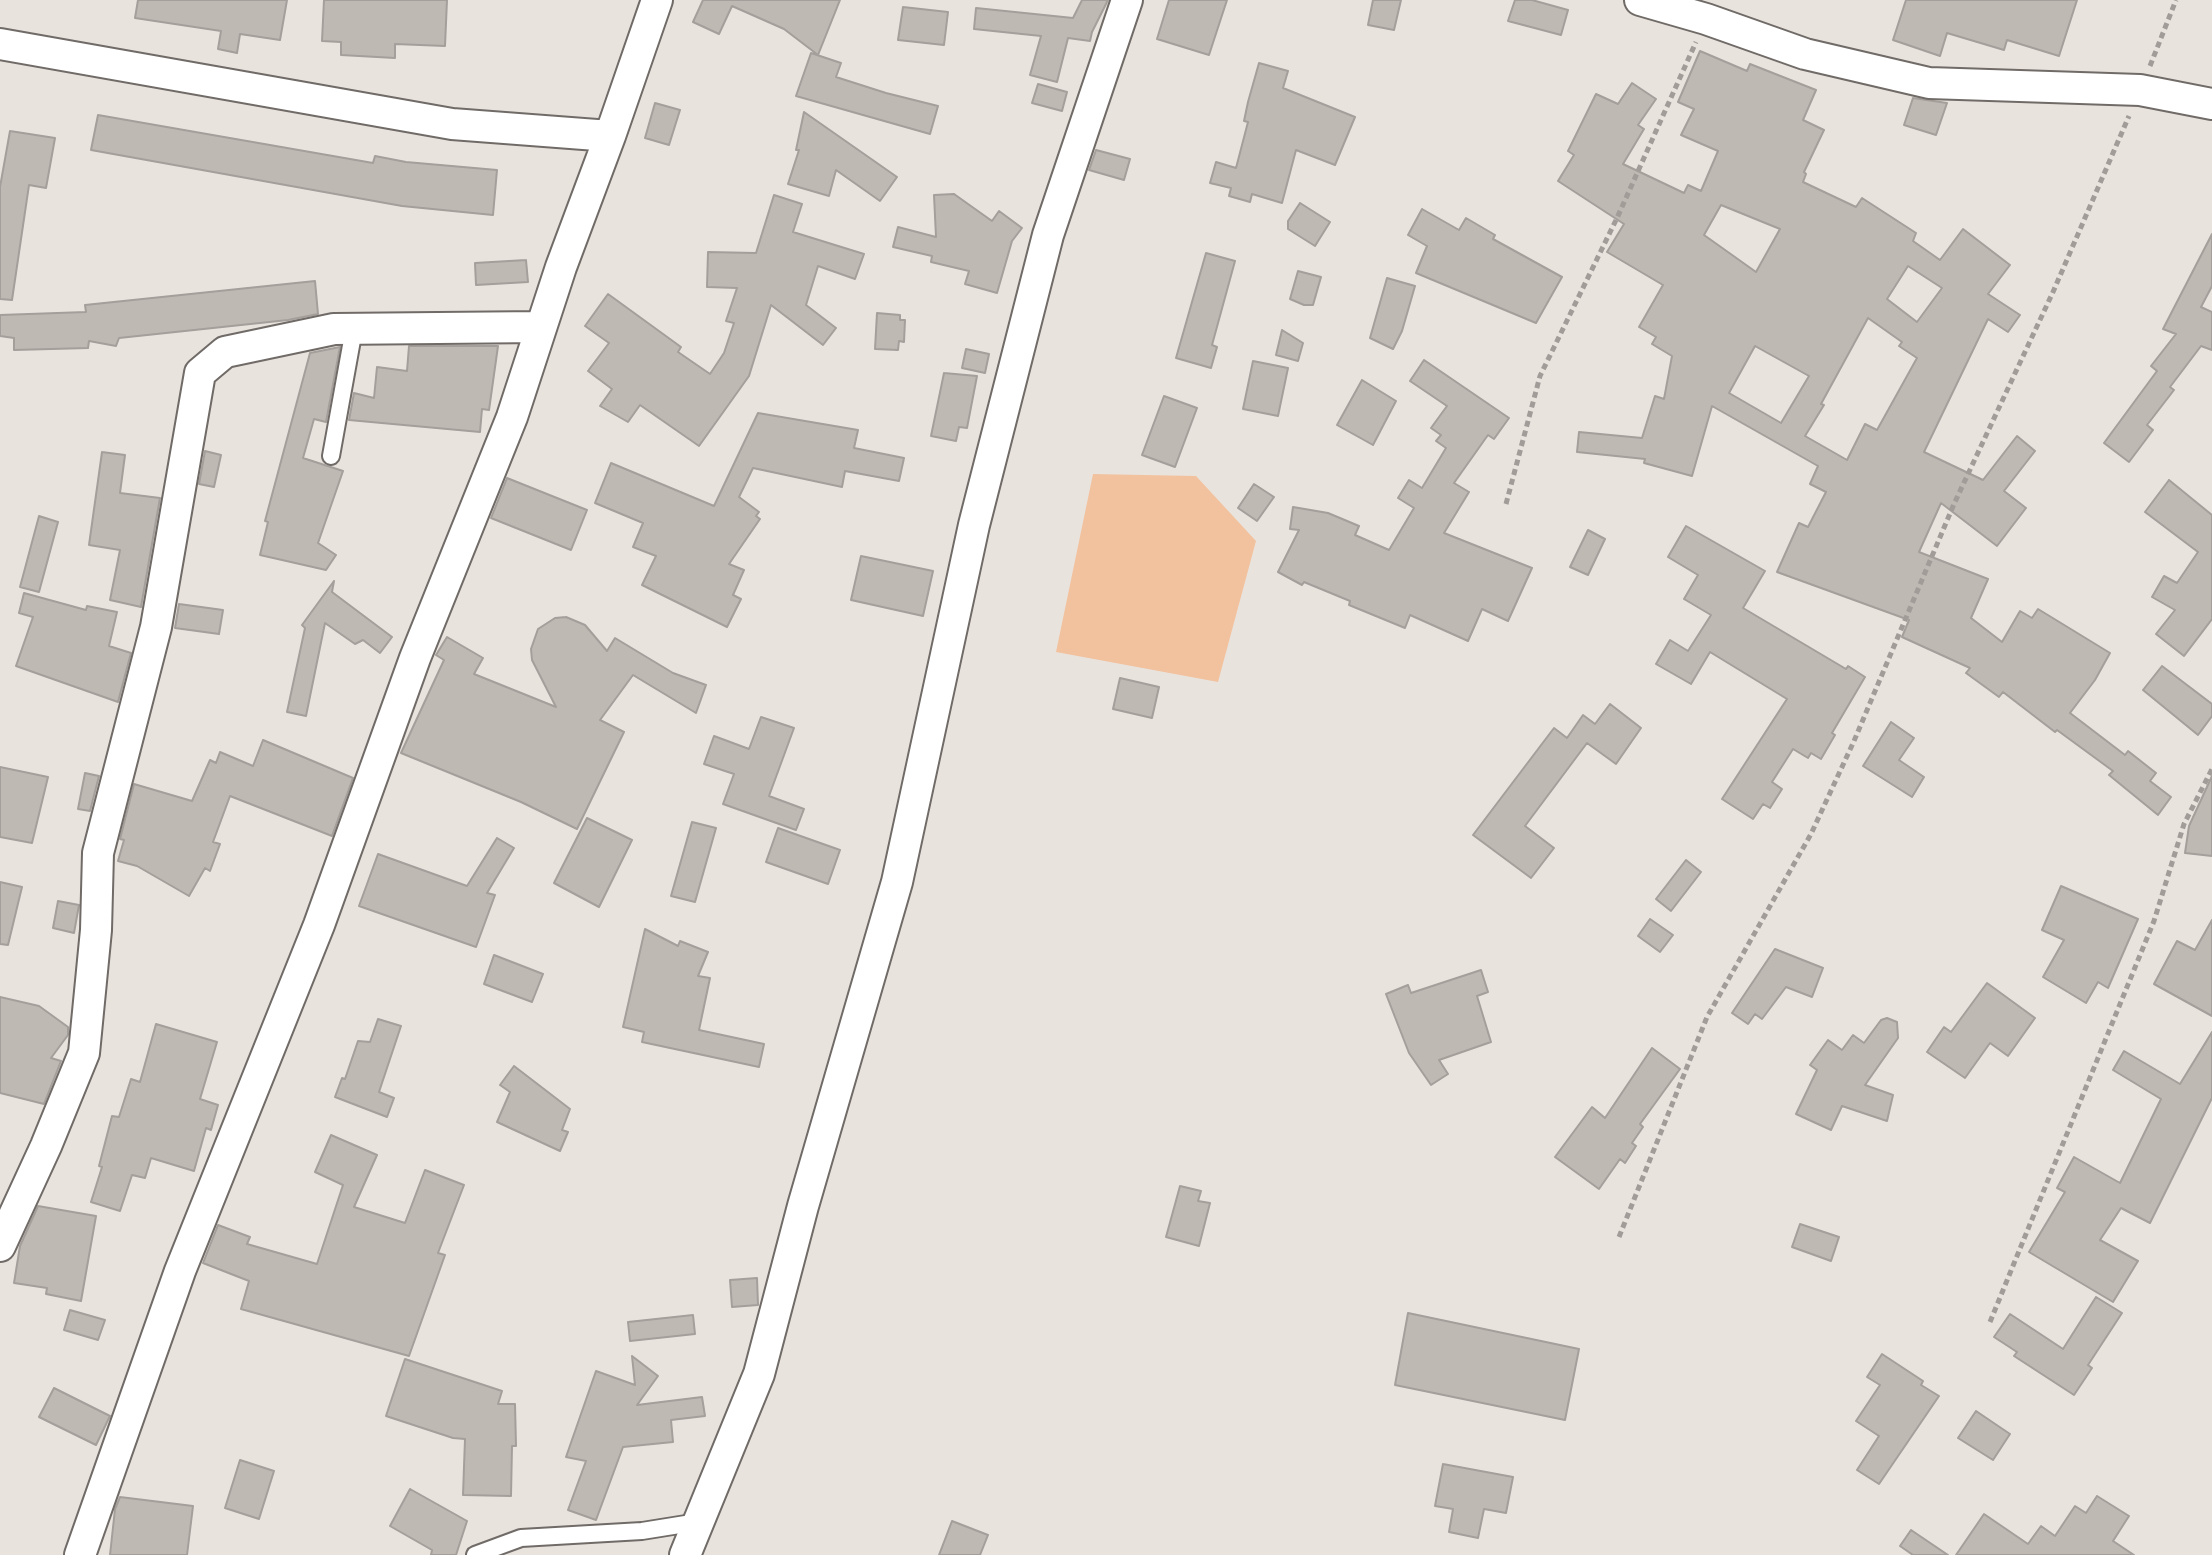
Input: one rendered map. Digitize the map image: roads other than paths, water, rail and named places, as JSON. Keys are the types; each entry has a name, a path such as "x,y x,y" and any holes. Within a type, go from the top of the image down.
{"street":[{"path":"80,1555 180,1271 319,925 415,658 512,417 657,0"},
{"path":"685,1555 759,1374 803,1206 897,882 974,525 1048,235 1127,0"},
{"path":"1640,0 1706,19 1805,54 1929,83 2140,90 2212,104"},
{"path":"0,44 452,124 610,136"},
{"path":"0,1246 84,1053 96,930 98,853 156,627 200,373 225,352 334,329 541,327"}],"lane":[{"path":"331,456 354,329"},
{"path":"475,1555 521,1538 642,1531 698,1522"}]}
